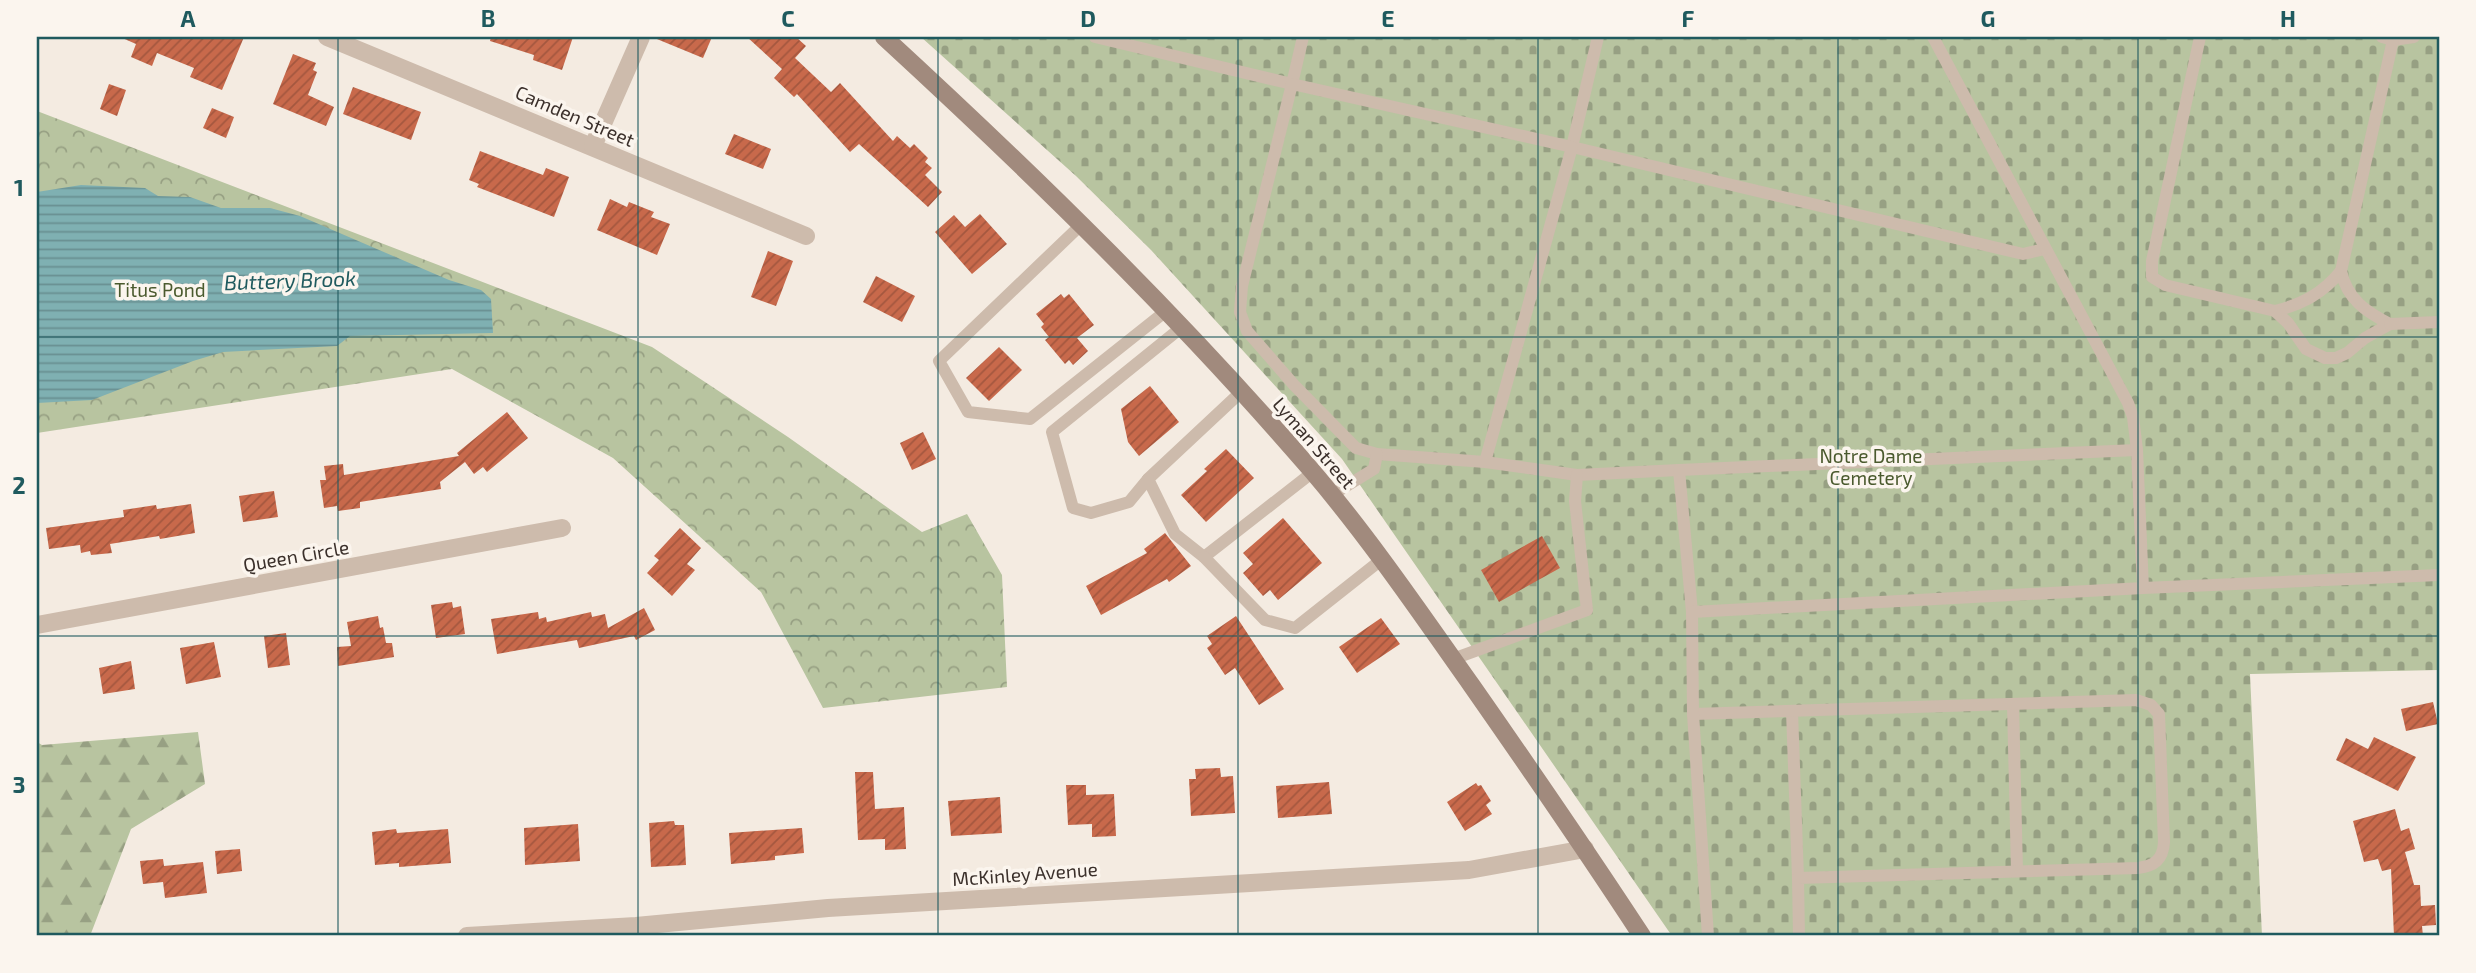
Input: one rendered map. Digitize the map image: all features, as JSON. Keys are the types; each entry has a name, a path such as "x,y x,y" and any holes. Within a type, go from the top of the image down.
{"main road":[{"name":"Lyman Street","path":"884,37 1082,224 1182,327 1313,472 1453,659 1642,936"}],"street":[{"name":"Camden Street","path":"327,37 806,236"},
{"path":"593,146 641,37"},
{"name":"Queen Circle","path":"37,625 562,528"},
{"name":"McKinley Avenue","path":"467,936 636,926 828,908 1469,870 1585,849"}],"lane":[{"path":"1095,37 2023,254 2045,249"},
{"path":"1303,37 1242,286 1240,312 1247,331 1294,385 1356,448 1377,454 1485,462 1577,475 2137,450"},
{"path":"1485,462 1572,147 1598,37"},
{"path":"1933,37 2128,403 2133,417 2137,450 2143,588"},
{"path":"2200,37 2152,261 2152,277 2165,285 2275,311 2291,307 2325,289 2341,271 2387,38 2414,37"},
{"path":"1082,224 939,361 968,412 1030,419 1166,311"},
{"path":"2341,271 2350,295 2371,314 2390,324"},
{"path":"2275,311 2288,323 2305,349 2325,358 2336,358 2347,353 2365,338 2390,324 2439,322"},
{"path":"1182,327 1052,432 1073,508 1091,513 1129,502 1148,479 1241,392"},
{"path":"1332,495 1374,468 1377,454"},
{"path":"1679,470 1692,612 1693,714 1708,936"},
{"path":"1204,557 1313,472"},
{"path":"1453,659 1587,610 1575,501 1577,475"},
{"path":"1148,479 1175,534 1204,557 1265,620 1295,628 1381,560"},
{"path":"1692,612 2439,575"},
{"path":"1693,714 2136,700 2144,701 2156,709 2160,719 2164,842 2162,856 2146,867 1798,878"},
{"path":"2013,704 2017,871"},
{"path":"1792,711 1800,936"}],"green space":[{"name":"Notre Dame Cemetery","path":"921,37 2439,37 2439,670 2250,674 2262,936 1672,936 1342,459 1151,250 1076,176"},
{"name":"Titus Pond","path":"37,111 652,347 788,437 922,532 967,514 1002,575 1007,687 823,708 761,592 613,458 452,369 37,433"},
{"path":"198,732 205,784 131,829 90,936 37,936 37,742 42,745"}],"water":[{"name":"Titus Pond","path":"81,185 145,188 158,196 190,197 221,208 270,208 300,216 449,280 481,290 491,299 493,333 350,336 337,346 223,352 92,400 37,403 37,192"}],"building":[{"path":"120,37 244,37 222,90 190,77 194,68 157,53 152,66 131,57 136,44"},
{"path":"491,37 573,37 562,70 533,60 534,55 490,41"},
{"path":"652,37 712,37 703,58"},
{"path":"747,37 796,37 806,46 795,58 831,92 840,83 893,141 897,136 910,148 914,144 928,158 925,162 932,168 925,175 942,192 928,207 859,144 850,152 797,94 794,97 774,78 782,69"},
{"path":"293,54 316,63 313,70 317,72 308,95 334,107 326,126 273,104"},
{"path":"109,84 126,90 117,116 100,109"},
{"path":"353,87 421,112 411,140 343,114"},
{"path":"212,108 234,117 226,138 203,128"},
{"path":"734,134 771,149 763,169 725,154"},
{"path":"480,151 543,175 546,168 569,177 554,217 477,187 479,184 469,180"},
{"path":"610,199 627,207 629,202 654,212 651,217 670,224 657,255 597,230"},
{"path":"980,214 1007,244 972,274 935,232 954,215 965,227"},
{"path":"768,251 793,261 776,306 751,297"},
{"path":"876,276 915,296 902,322 863,302"},
{"path":"1061,294 1064,298 1069,294 1094,325 1077,338 1088,351 1073,365 1069,360 1065,364 1045,340 1049,337 1036,314"},
{"path":"999,347 1022,370 989,401 966,378"},
{"path":"1150,386 1179,422 1139,456 1128,442 1121,409"},
{"path":"507,412 528,438 487,472 483,467 474,474 465,462 440,482 441,489 360,502 360,508 338,511 337,506 324,508 320,480 326,480 324,466 343,464 344,475 459,456 457,453"},
{"path":"923,432 936,459 912,470 900,443"},
{"path":"1226,449 1254,478 1206,522 1181,495"},
{"path":"274,491 278,517 243,522 239,496"},
{"path":"191,504 195,533 110,544 112,553 81,553 80,545 49,549 46,528 124,517 123,510"},
{"path":"1283,518 1322,563 1278,600 1270,590 1263,596 1243,573 1253,564 1243,553"},
{"path":"680,528 701,548 687,564 695,570 672,596 647,573 659,560 654,556"},
{"path":"1165,533 1191,566 1169,582 1167,579 1101,615 1086,586 1147,553 1144,549"},
{"path":"1542,536 1560,568 1499,602 1481,570"},
{"path":"452,602 453,608 461,606 465,634 436,638 431,605"},
{"path":"644,608 655,630 636,640 634,636 579,648 577,640 497,654 491,619 538,612 539,619 546,617 547,622 591,612 592,617 605,614 608,628"},
{"path":"378,616 386,643 392,643 394,657 338,666 337,647 351,646 347,622"},
{"path":"1236,616 1284,689 1259,705 1235,668 1225,675 1207,648 1212,644 1207,636"},
{"path":"1381,618 1400,644 1357,673 1339,647"},
{"path":"286,633 290,665 268,668 264,636"},
{"path":"214,642 221,677 186,684 180,648"},
{"path":"131,661 135,689 103,694 99,668"},
{"path":"2433,702 2438,724 2406,731 2401,709"},
{"path":"2374,737 2416,757 2398,791 2336,760 2346,738 2368,749"},
{"path":"1220,768 1221,777 1233,776 1235,813 1191,816 1189,779 1196,779 1195,769"},
{"path":"855,772 873,772 875,809 904,807 906,849 885,850 885,839 858,840"},
{"path":"1329,782 1332,814 1278,818 1276,786"},
{"path":"1476,783 1481,785 1491,801 1486,805 1492,814 1465,831 1447,802"},
{"path":"1066,785 1086,785 1086,795 1114,794 1116,836 1092,837 1092,824 1068,825"},
{"path":"1000,797 1002,833 951,836 948,801"},
{"path":"2395,809 2401,831 2409,828 2415,849 2405,852 2414,885 2420,885 2421,906 2435,905 2436,925 2422,926 2423,936 2394,936 2391,869 2382,871 2378,859 2364,862 2353,821"},
{"path":"674,821 675,825 684,825 686,865 651,867 649,823"},
{"path":"578,824 580,861 525,865 524,828"},
{"path":"802,828 804,853 775,856 775,860 731,864 729,833"},
{"path":"396,829 397,833 448,829 451,863 399,867 399,863 375,865 372,832"},
{"path":"240,849 242,871 217,874 215,851"},
{"path":"163,859 164,866 203,862 207,893 165,898 163,882 143,884 140,861"}],"water label":[{"name":"Buttery Brook","path":"290,281"}]}
